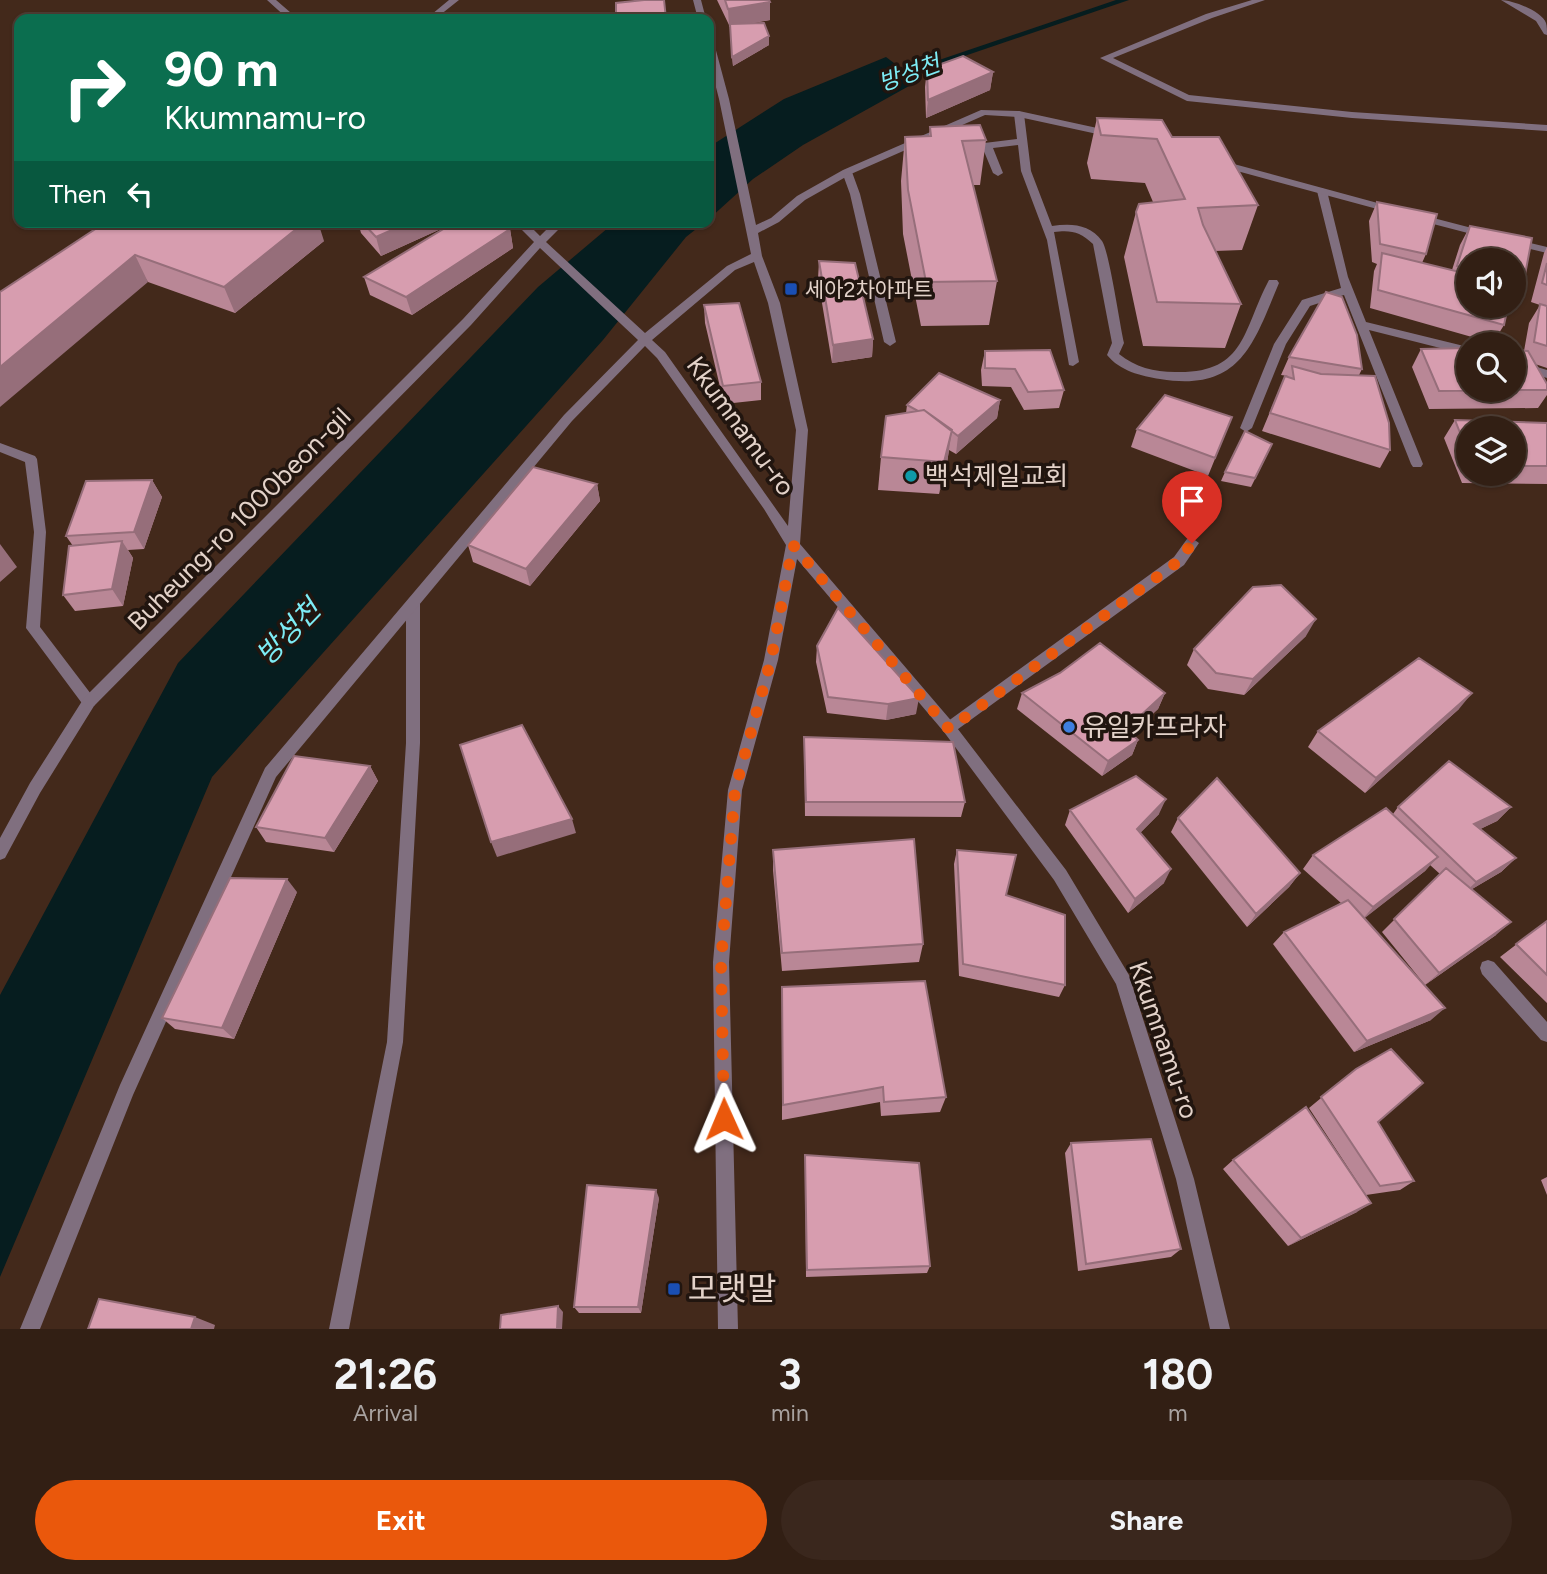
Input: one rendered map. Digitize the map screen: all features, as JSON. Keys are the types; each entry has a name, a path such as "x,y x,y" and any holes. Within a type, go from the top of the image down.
{"street":[{"path":"271,0 287,14"},
{"path":"436,14 455,0"},
{"path":"1261,0 1209,16 1105,58 1187,98 1352,115 1547,128"},
{"path":"1505,0 1539,19 1547,32"},
{"path":"714,63 722,94 714,96"},
{"name":"Kkumnamu-ro","path":"722,94 757,256 774,303 802,430 793,545 771,660 735,790 724,922 721,962 728,1329"},
{"path":"752,226 775,220 801,198 847,172 984,112 1019,114 1124,138"},
{"path":"1019,114 1026,171 1048,230 1073,362"},
{"path":"951,150 1023,141"},
{"path":"987,146 998,173"},
{"path":"884,155 925,152"},
{"path":"1207,160 1495,237"},
{"path":"847,172 855,194 890,342"},
{"path":"1322,191 1348,290 1417,464"},
{"path":"1048,230 1067,227 1084,230 1098,243 1118,343 1112,355 1144,373 1193,379 1224,371 1247,344 1273,283"},
{"path":"526,228 540,241"},
{"name":"Buheung-ro 1000beon-gil","path":"0,853 35,788 89,702 467,322 554,228"},
{"name":"Kkumnamu-ro","path":"540,241 660,355 769,506 793,545 949,729 1060,875 1123,981 1185,1179 1220,1329"},
{"path":"1508,241 1547,250"},
{"path":"30,1329 126,1091 270,773 568,418 645,339 731,268 757,256"},
{"path":"1246,428 1280,344 1306,303 1348,290"},
{"path":"1360,324 1456,348"},
{"path":"1526,368 1547,374"},
{"path":"0,447 31,459 40,532 33,628 89,702"},
{"path":"949,729 1179,561 1192,543"},
{"path":"340,1329 395,1042 413,743 413,603"},
{"path":"1488,968 1547,1034"}],"water":[{"path":"886,57 918,81 803,145 753,179 714,214 714,144 784,99"},
{"path":"608,228 697,228 686,237 603,340 212,777 0,1277 0,995 178,663 538,287"}],"building":[{"path":"664,0 665,14 616,14 616,3"},
{"path":"725,0 769,0 770,2 728,9"},
{"path":"764,23 769,36 732,57 730,24"},
{"path":"963,56 993,72 928,100 927,69"},
{"path":"1097,118 1162,120 1172,137 1219,137 1258,205 1198,208 1203,225 1241,304 1157,302 1136,212 1139,204 1185,199 1157,139 1101,135"},
{"path":"980,125 986,140 962,141 997,281 926,282 908,190 905,137 931,136 930,127"},
{"path":"1377,202 1437,214 1426,254 1380,244"},
{"path":"1470,226 1532,238 1526,270 1526,248 1463,248"},
{"path":"97,228 298,228 224,287 135,255 0,367 0,292"},
{"path":"368,228 396,228 376,237"},
{"path":"445,228 510,229 406,297 364,277"},
{"path":"1382,253 1456,271 1456,312 1378,290"},
{"path":"819,261 855,263 873,339 833,345"},
{"path":"1547,263 1547,285 1542,283"},
{"path":"1326,292 1342,297 1357,335 1362,369 1289,357"},
{"path":"739,303 761,382 723,386 704,305"},
{"path":"1540,304 1547,306 1547,346 1534,342"},
{"path":"1479,318 1505,318 1504,325"},
{"path":"1456,348 1456,391 1439,391 1421,349"},
{"path":"1050,350 1064,390 1028,392 1015,369 985,368 985,351"},
{"path":"1526,351 1547,384 1547,390 1526,390"},
{"path":"1292,366 1321,374 1375,376 1389,423 1390,450 1270,413 1285,376 1294,379"},
{"path":"939,373 1000,400 958,436 924,410 918,411 907,405"},
{"path":"1165,395 1232,417 1215,458 1137,429"},
{"path":"924,410 952,430 944,462 881,457 886,416"},
{"path":"1526,422 1547,423 1547,466 1526,466"},
{"path":"1245,431 1272,444 1255,478 1225,472"},
{"path":"533,467 597,484 526,569 468,545"},
{"path":"152,480 134,532 66,536 86,481"},
{"path":"122,541 112,589 63,595 69,546"},
{"path":"1281,585 1316,619 1253,679 1216,673 1194,649 1253,587"},
{"path":"838,608 919,698 888,704 828,697 817,646"},
{"path":"1100,643 1165,693 1126,729 1138,740 1108,761 1022,693 1060,673"},
{"path":"1419,658 1472,693 1376,778 1318,731"},
{"path":"522,725 572,819 491,842 460,745"},
{"path":"804,737 953,742 965,802 806,802"},
{"path":"294,756 370,766 325,838 256,827"},
{"path":"1449,761 1511,807 1474,824 1516,858 1476,882 1398,807"},
{"path":"1136,776 1166,799 1137,829 1171,869 1135,899 1070,810"},
{"path":"1217,778 1300,873 1256,914 1178,818"},
{"path":"1386,808 1438,857 1373,907 1313,855"},
{"path":"914,839 923,944 782,953 773,850"},
{"path":"957,850 1016,855 1006,895 1065,915 1065,985 963,964"},
{"path":"1446,868 1511,922 1439,973 1394,919"},
{"path":"230,878 287,879 222,1028 162,1018"},
{"path":"1348,900 1445,1008 1367,1041 1284,932"},
{"path":"1547,921 1547,975 1516,944"},
{"path":"925,981 946,1097 884,1102 883,1087 783,1105 782,987"},
{"path":"1391,1049 1423,1083 1378,1122 1414,1181 1380,1186 1321,1097 1356,1069"},
{"path":"1306,1107 1371,1203 1301,1238 1233,1160"},
{"path":"1151,1139 1181,1249 1086,1264 1071,1143"},
{"path":"805,1155 919,1163 930,1266 807,1270"},
{"path":"587,1185 656,1190 638,1307 574,1307"},
{"path":"99,1299 195,1317 191,1329 88,1329"},
{"path":"558,1306 557,1329 500,1329 501,1315"}],"waterway":[{"name":"방성천","path":"891,78 1125,0"}],"place":[{"name":"세아2차아파트","path":"791,289"},
{"name":"백석제일교회","path":"911,476"},
{"name":"유일카프라자","path":"1069,727"},
{"name":"모랫말","path":"674,1289"}],"route":[{"path":"724,1119 721,962 735,790 771,660 793,545 949,729 1179,561 1192,543"}]}
